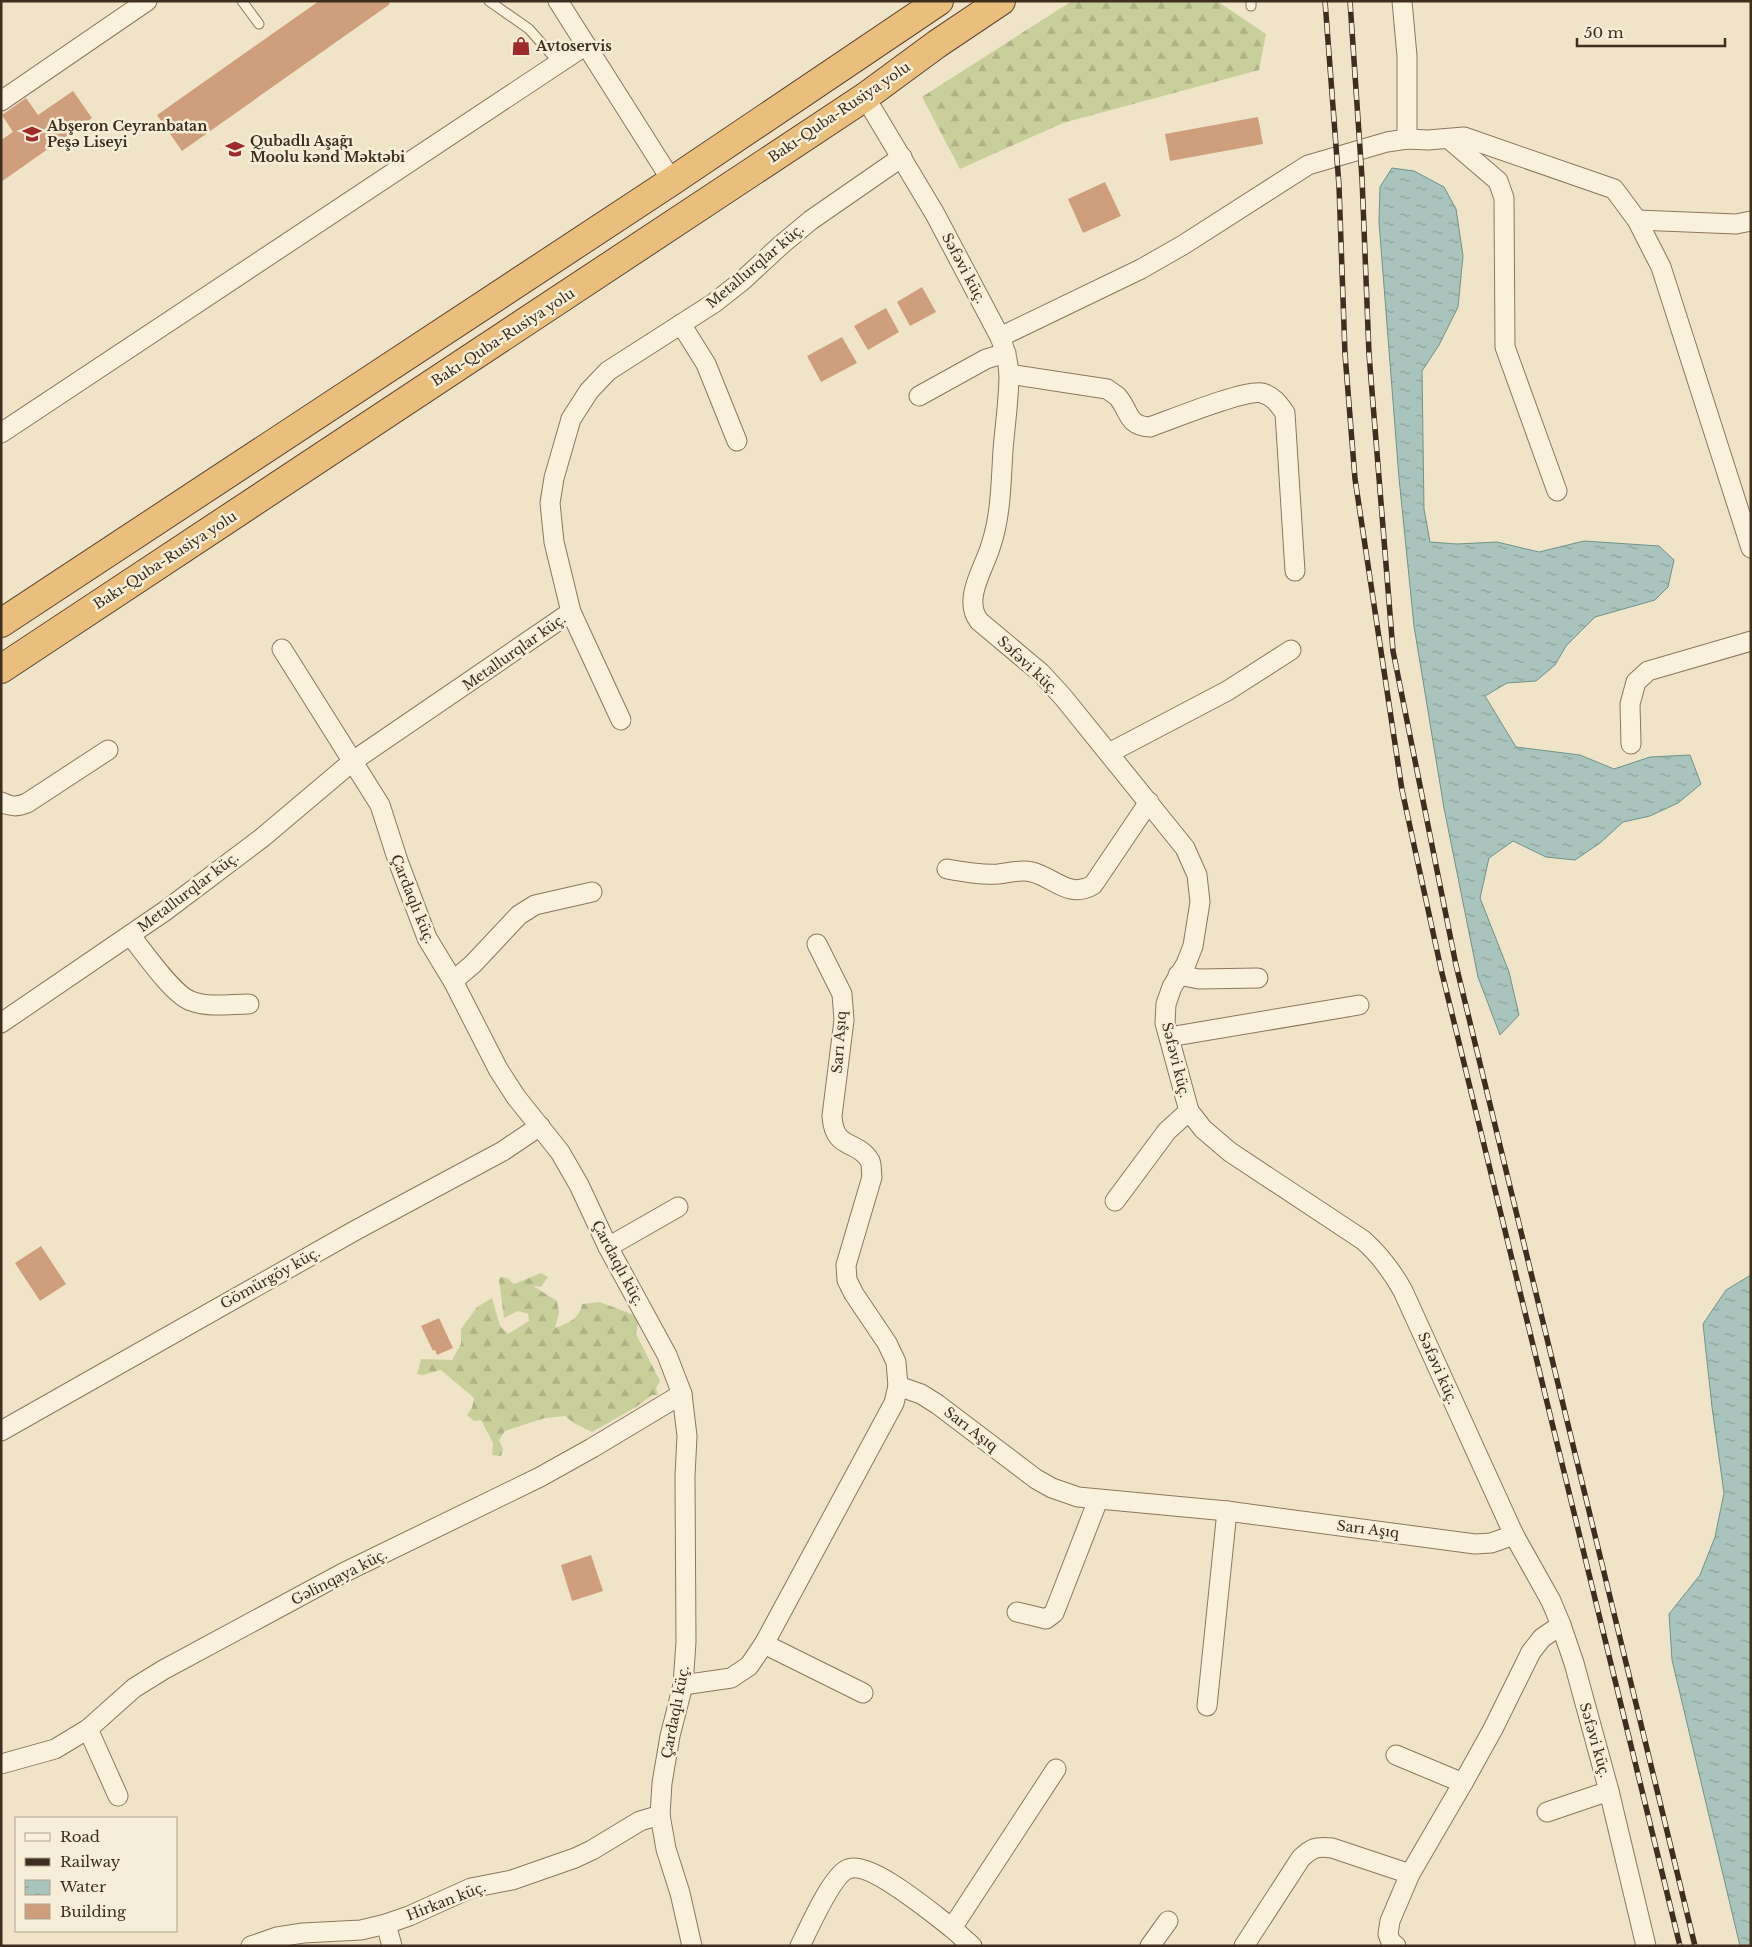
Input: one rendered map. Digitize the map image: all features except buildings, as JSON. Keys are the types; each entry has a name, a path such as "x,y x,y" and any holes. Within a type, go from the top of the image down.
{"highway":[{"path":"1,623 672,181 939,1"},
{"name":"Bakı-Quba-Rusiya yolu","path":"1,669 865,97 937,44 1001,1"}],"street":[{"path":"1,101 146,1"},
{"path":"558,1 672,181"},
{"path":"1402,1 1407,56 1408,139"},
{"path":"1,433 586,45"},
{"name":"Səfəvi küç.","path":"865,97 935,214 1003,345 1008,374 998,520 991,546 975,589 974,614 979,621 1041,673 1109,752 1185,848 1197,875 1200,902 1193,946 1186,964 1172,987 1166,1004 1165,1022 1189,1111 1203,1129 1230,1152 1362,1240 1377,1252 1391,1269 1403,1291 1514,1535 1551,1601 1561,1625 1574,1663 1609,1791 1646,1946"},
{"path":"919,396 986,358 1003,345 1183,245 1308,165 1367,147 1408,139 1464,137 1614,189 1638,220 1661,267 1751,548"},
{"path":"1449,139 1498,181 1504,198 1506,252 1505,347 1557,491"},
{"name":"Metallurqlar küç.","path":"1,1023 165,911 263,837 353,761 571,612 554,542 550,503 556,471 571,419 589,391 608,371 714,303 742,282 811,220 902,157"},
{"path":"1638,220 1736,224 1751,221"},
{"path":"681,324 706,364 737,440"},
{"path":"1008,374 1107,389 1117,396 1130,418 1139,426 1150,427 1240,396 1261,393 1276,400 1285,413 1295,570"},
{"path":"571,612 621,720"},
{"path":"1631,744 1630,704 1636,682 1648,671 1751,641"},
{"name":"Çardaqlı küç.","path":"282,649 380,806 427,938 453,981 498,1069 516,1097 560,1152 579,1185 608,1247 667,1355 682,1394 687,1436 685,1476 686,1642 683,1686 670,1736 662,1783 660,1815 666,1849 680,1893 692,1946"},
{"path":"1109,752 1227,691 1291,650"},
{"path":"1,802 9,806 27,803 108,750"},
{"path":"947,869 978,874 1019,871 1033,872 1070,889 1077,891 1086,889 1093,885 1149,802"},
{"path":"453,981 473,964 519,915 535,905 592,892"},
{"path":"130,935 178,994 190,1001 204,1004 249,1004"},
{"name":"Sarı Aşıq","path":"817,944 842,994 844,1020 832,1116 833,1129 839,1138 863,1154 871,1162 872,1177 846,1265 847,1280 854,1294 887,1343 896,1362 898,1386 921,1394 937,1404 1036,1479 1052,1488 1078,1497 1227,1511 1475,1544 1491,1544 1514,1535"},
{"path":"1178,976 1199,979 1258,978"},
{"path":"1169,1037 1359,1005"},
{"path":"1115,1201 1167,1131 1189,1111"},
{"name":"Gömürgöy küç.","path":"1,1431 356,1230 503,1151 540,1126"},
{"path":"608,1247 678,1207"},
{"path":"683,1686 731,1678 749,1666 764,1644 894,1403 898,1386"},
{"name":"Gəlinqaya küç.","path":"1,1764 55,1749 88,1730 134,1688 163,1670 343,1573 549,1472 682,1394"},
{"path":"1018,1612 1046,1619 1054,1613 1098,1500"},
{"path":"1207,1706 1227,1511"},
{"path":"1396,1946 1391,1942 1388,1934 1390,1921 1410,1874 1464,1783 1531,1652 1542,1638 1561,1625"},
{"path":"764,1644 863,1693"},
{"path":"88,1730 118,1796"},
{"path":"1396,1755 1464,1783"},
{"path":"952,1928 1056,1769"},
{"path":"1547,1812 1609,1791"},
{"name":"Hirkan küç.","path":"250,1946 278,1936 361,1930 386,1924 409,1916 471,1888 512,1880 575,1858 640,1821 660,1815"},
{"path":"1244,1946 1301,1858 1310,1850 1319,1846 1332,1848 1410,1874"},
{"path":"800,1946 838,1876 848,1869 861,1868 895,1886 952,1928 972,1946"},
{"path":"1150,1946 1168,1921"},
{"path":"386,1924 392,1946"}],"lane":[{"path":"242,1 259,24"},
{"path":"489,1 529,29 559,63"}],"green space":[{"path":"1072,1 1217,1 1266,34 1259,70 1063,123 960,169 922,97"},
{"path":"541,1273 548,1277 541,1287 533,1286 557,1301 559,1313 555,1328 576,1317 582,1304 600,1302 639,1317 636,1334 660,1381 656,1388 658,1395 652,1395 636,1407 592,1432 565,1416 545,1418 505,1431 499,1440 503,1449 501,1456 492,1455 493,1443 481,1420 474,1421 467,1415 472,1408 474,1398 441,1370 423,1375 417,1374 421,1359 452,1360 461,1344 461,1329 477,1307 492,1298 500,1326 508,1334 529,1321 528,1314 518,1311 504,1318 499,1280 501,1277 507,1278 514,1284"}],"water":[{"path":"1392,168 1414,171 1444,187 1456,209 1463,256 1458,307 1439,345 1422,371 1424,509 1430,542 1457,544 1497,542 1539,552 1584,541 1659,546 1674,560 1668,587 1655,600 1595,617 1566,646 1555,665 1536,681 1507,683 1485,696 1516,747 1580,755 1614,769 1650,757 1690,755 1701,784 1678,803 1650,816 1623,822 1600,843 1575,860 1546,857 1513,841 1489,858 1480,898 1509,972 1519,1015 1500,1035 1478,977 1444,808 1414,626 1399,478 1379,222 1380,187"},
{"path":"1751,1275 1751,1946 1740,1946 1672,1660 1669,1614 1700,1575 1715,1537 1724,1493 1703,1324 1726,1290"}],"railway":[{"path":"1325,1 1339,186 1345,354 1355,479 1402,790 1441,969 1680,1946"},
{"path":"1350,1 1362,178 1369,354 1393,651 1456,965 1695,1946"}],"place":[{"name":"Avtoservis","path":"521,46"},
{"name":"Abşeron Ceyranbatan Peşə Liseyi","path":"32,134"},
{"name":"Qubadlı Aşağı Moolu kənd Məktəbi","path":"235,149"}]}
